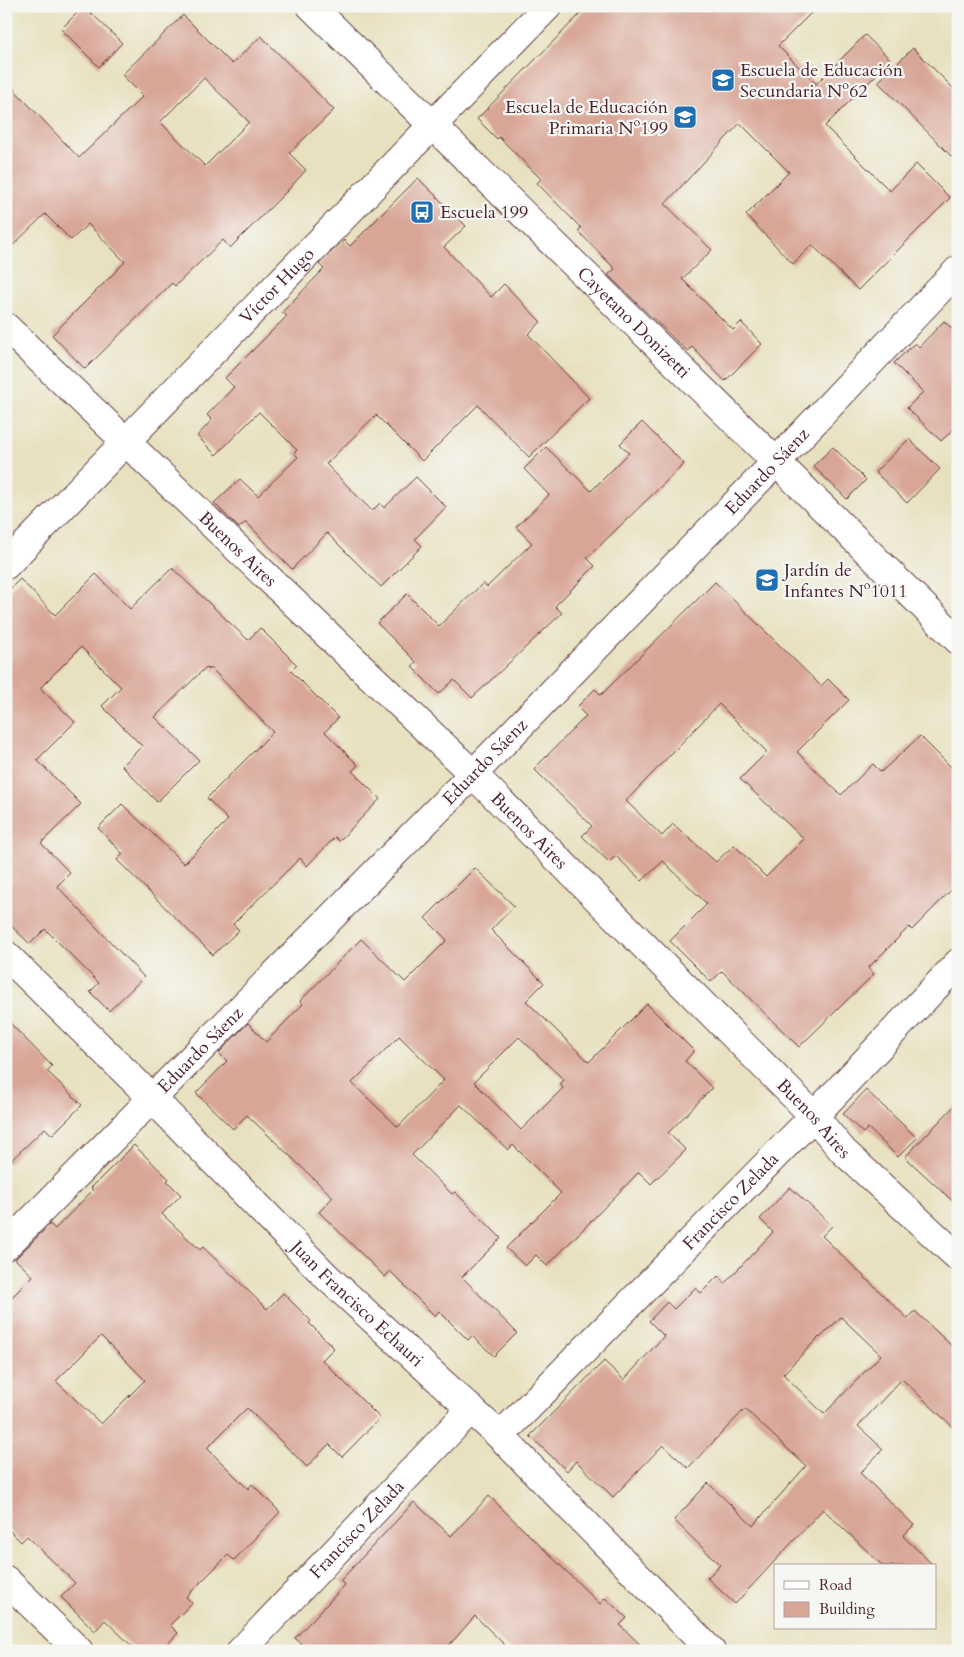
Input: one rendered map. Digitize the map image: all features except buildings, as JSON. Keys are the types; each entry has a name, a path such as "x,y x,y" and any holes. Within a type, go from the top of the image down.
{"street":[{"name":"Cayetano Donizetti","path":"311,6 958,640"},
{"name":"Víctor Hugo","path":"6,565 548,6"},
{"name":"Eduardo Sáenz","path":"6,1246 151,1097 473,774 776,462 958,270"},
{"name":"Buenos Aires","path":"6,327 473,774 814,1116 843,1150 958,1257"},
{"name":"Juan Francisco Echauri","path":"6,955 151,1097 327,1277 500,1436 711,1651"},
{"name":"Francisco Zelada","path":"500,1436 814,1116 958,963"},
{"name":"Francisco Zelada","path":"241,1651 471,1409"},
{"path":"6,1580 78,1651"}],"place":[{"name":"Escuela de Educación Secundaria Nº62","path":"723,80"},
{"name":"Escuela de Educación Primaria Nº199","path":"685,117"},
{"name":"Escuela 199","path":"422,212"},
{"name":"Jardín de Infantes Nº1011","path":"767,580"}]}
